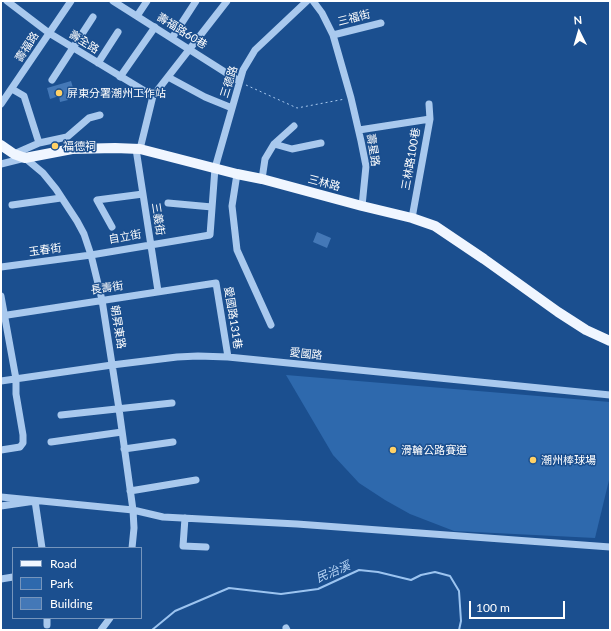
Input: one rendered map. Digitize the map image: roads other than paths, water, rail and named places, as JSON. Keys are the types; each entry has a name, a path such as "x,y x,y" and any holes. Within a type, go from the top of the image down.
{"main road":[{"name":"朝昇東路","path":"1,145 14,154 25,158"},
{"name":"三林路","path":"25,158 72,149 138,149 412,218 435,226 490,263 563,316 586,330 610,341"}],"street":[{"name":"壽全路","path":"7,1 49,33 153,96"},
{"name":"壽福路","path":"1,104 71,1"},
{"name":"壽福路60巷","path":"113,1 240,81"},
{"path":"137,16 147,1"},
{"path":"172,38 196,1"},
{"path":"138,149 153,96 227,1"},
{"name":"三德路","path":"210,235 215,168 243,70 255,50 307,1"},
{"path":"313,1 322,13 333,35"},
{"path":"52,80 93,17"},
{"name":"三福街","path":"333,35 381,23"},
{"path":"120,77 155,27"},
{"path":"98,64 118,32"},
{"name":"壽星路","path":"333,35 351,98 366,166 362,206"},
{"path":"168,77 205,98 232,108"},
{"path":"12,89 24,96 39,143"},
{"name":"三林路100巷","path":"412,218 430,119 429,104"},
{"path":"14,154 39,143 67,137 89,118 100,115"},
{"path":"359,130 430,119"},
{"path":"262,179 266,158 274,144 294,126"},
{"path":"67,137 72,149"},
{"path":"274,144 292,149 321,142"},
{"name":"三義街","path":"138,149 143,194 158,291"},
{"name":"三林路","path":"1,164 25,158"},
{"name":"朝昇東路","path":"25,158 43,173 61,198 80,228 91,255 102,300 119,409 133,510 134,528 132,547"},
{"path":"237,174 232,206 236,250 271,325"},
{"path":"112,227 97,200 143,194"},
{"path":"12,205 61,198"},
{"path":"168,203 212,207"},
{"name":"自立街","path":"91,255 210,235"},
{"name":"玉春街","path":"1,267 91,255"},
{"name":"長壽街","path":"3,316 216,283"},
{"name":"愛國路131巷","path":"216,283 228,357"},
{"path":"1,296 3,316 16,379 16,394 23,435 23,443 20,447 1,450"},
{"name":"愛國路","path":"1,381 112,365 198,356 228,357 610,395"},
{"path":"61,415 172,403"},
{"path":"51,442 122,432"},
{"path":"124,449 173,442"},
{"path":"130,491 196,480"},
{"path":"1,496 35,501 133,510 163,517 297,524 610,547"},
{"path":"1,506 35,501"},
{"path":"35,501 42,547"},
{"path":"185,518 183,546 206,547"},
{"path":"1,579 12,577"},
{"path":"100,630 109,619"}],"waterway":[{"name":"民治溪","path":"152,630 175,611 229,588 281,594 318,589 359,570 378,572 411,580 421,575 435,572 450,576 459,591 461,621 459,630"}],"place":[{"name":"屏東分署潮州工作站","path":"59,93"},
{"name":"福德祠","path":"55,146"},
{"name":"滑輪公路賽道","path":"393,450"},
{"name":"潮州棒球場","path":"533,460"}]}
